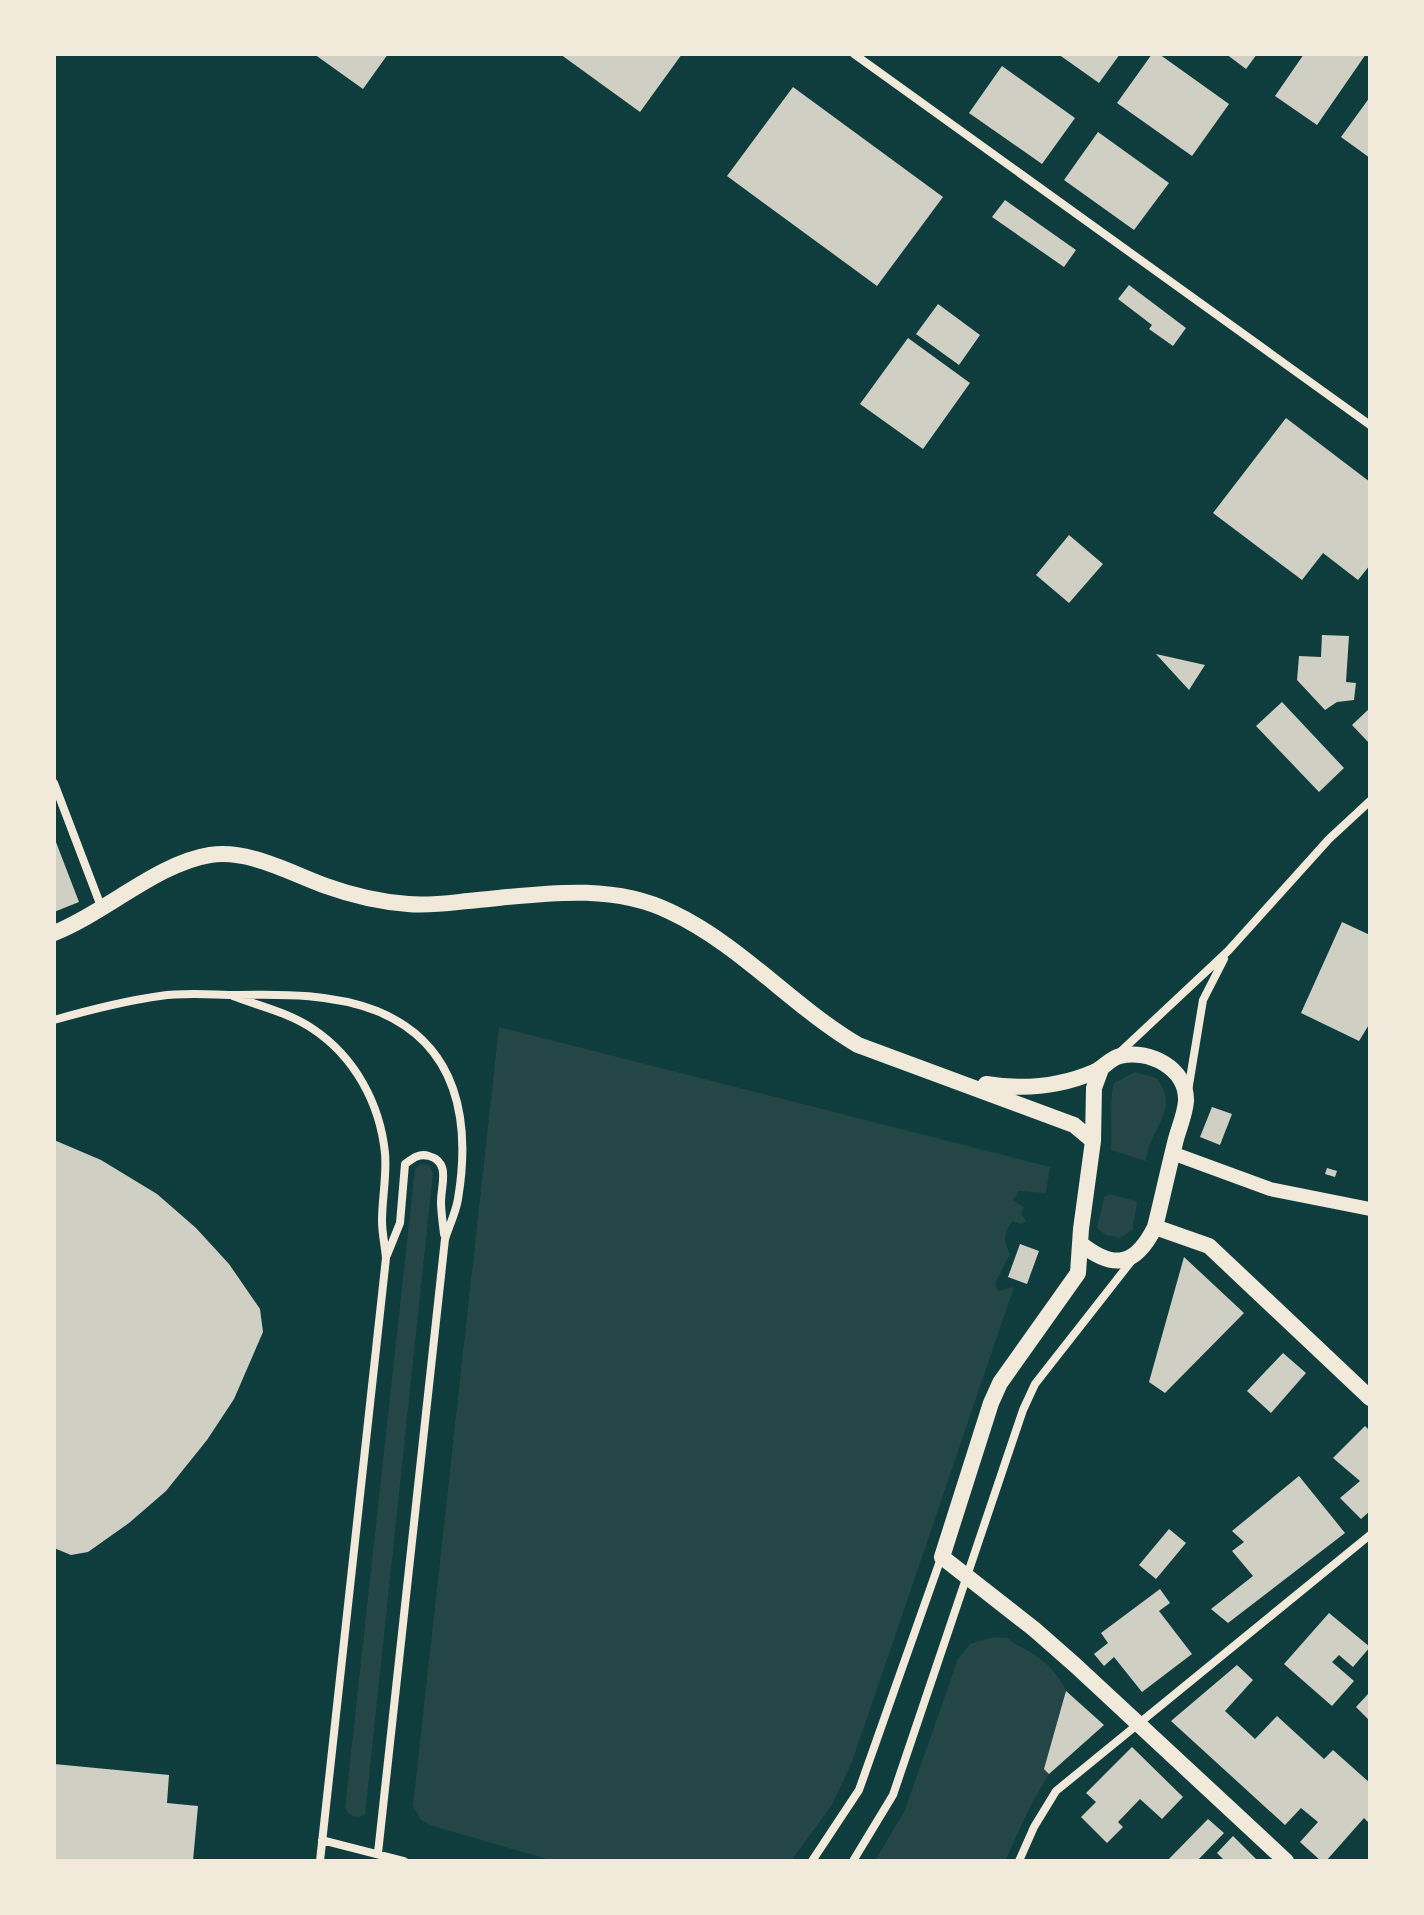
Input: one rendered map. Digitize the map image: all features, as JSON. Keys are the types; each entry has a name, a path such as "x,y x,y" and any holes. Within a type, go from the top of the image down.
{"main road":[{"path":"54,933 103,910 162,873 192,859 230,854 253,859 330,888 414,905 567,893 602,893 640,900 698,926 733,950 829,1028 858,1045 1074,1125 1093,1141"},
{"path":"957,1080 1008,1088 1059,1084 1101,1069 1116,1056 1153,1057 1166,1063 1178,1077 1186,1099 1155,1227 1146,1244 1135,1256 1116,1261 1096,1256 1081,1244"},
{"path":"1101,1069 1094,1088 1093,1141 1078,1273 1014,1360 991,1403 942,1557 1075,1665 1286,1861"},
{"path":"1155,1227 1209,1246 1370,1398"}],"street":[{"path":"854,54 1370,425"},
{"path":"54,783 103,910"},
{"path":"1116,1056 1228,951 1329,839 1370,801"},
{"path":"1186,1099 1203,1000 1228,951"},
{"path":"54,1020 165,995 285,994 351,1003 396,1020 432,1047 454,1086 462,1140 458,1201 445,1239"},
{"path":"229,995 311,1027 347,1060 366,1086 378,1117 385,1152 382,1221 386,1258 320,1861"},
{"path":"1172,1153 1270,1189 1370,1209"},
{"path":"378,1853 445,1239 441,1200 443,1170 440,1162 432,1157 414,1157 405,1164 400,1223 386,1258"},
{"path":"853,1861 893,1795 1023,1410 1035,1384 1135,1256"},
{"path":"1019,1861 1034,1827 1056,1791 1370,1535"},
{"path":"812,1861 859,1790 942,1557"},
{"path":"322,1840 404,1861"}],"shaded area":[{"path":"499,1027 1050,1167 1046,1193 1019,1191 1013,1200 1024,1207 1021,1214 1026,1221 1020,1224 1013,1221 1007,1229 1005,1241 1010,1254 995,1284 998,1291 1014,1287 852,1762 832,1805 791,1861 554,1861 433,1826 421,1820 413,1806"},
{"path":"1135,1072 1156,1078 1166,1099 1146,1161 1111,1150 1114,1083"},
{"path":"421,1164 428,1165 433,1172 365,1815 356,1816 345,1808 415,1169"},
{"path":"1109,1194 1136,1201 1137,1204 1132,1230 1120,1238 1106,1235 1097,1228 1104,1197"},
{"path":"994,1637 1008,1638 1041,1660 1055,1673 1066,1691 1049,1774 1005,1861 875,1861 905,1810 958,1659 970,1644"}],"building":[{"path":"314,54 388,54 363,89"},
{"path":"560,54 682,54 640,112"},
{"path":"1058,54 1120,54 1099,83"},
{"path":"1152,54 1159,54 1229,104 1192,156 1117,103"},
{"path":"1226,54 1257,54 1246,69"},
{"path":"1304,54 1366,54 1317,125 1275,96"},
{"path":"1002,66 1075,118 1042,164 969,113"},
{"path":"793,87 943,197 877,286 727,176"},
{"path":"1370,97 1370,158 1341,137"},
{"path":"1098,132 1169,183 1134,230 1064,180"},
{"path":"1005,200 1076,250 1064,267 992,217"},
{"path":"1129,285 1186,328 1173,346 1149,329 1152,325 1118,299"},
{"path":"938,304 980,335 959,365 916,334"},
{"path":"908,338 970,383 923,449 860,404"},
{"path":"1286,418 1370,482 1370,565 1358,580 1323,553 1302,580 1213,513"},
{"path":"1069,535 1103,564 1069,603 1036,575"},
{"path":"1322,635 1349,636 1346,682 1356,683 1354,700 1337,702 1325,710 1297,680 1299,656 1321,657"},
{"path":"1156,654 1205,665 1189,690"},
{"path":"1282,702 1344,768 1319,792 1256,726"},
{"path":"1370,708 1370,744 1352,725"},
{"path":"54,837 79,902 54,912"},
{"path":"1342,922 1370,935 1370,1023 1359,1041 1301,1013"},
{"path":"1212,1107 1232,1114 1220,1145 1200,1137"},
{"path":"54,1140 101,1160 157,1194 196,1228 229,1264 260,1309 263,1332 234,1399 207,1440 166,1491 129,1523 88,1552 71,1555 54,1548"},
{"path":"1327,1168 1337,1171 1335,1177 1325,1174"},
{"path":"1020,1244 1039,1251 1027,1284 1008,1277"},
{"path":"1184,1257 1244,1313 1165,1393 1149,1382"},
{"path":"1283,1353 1306,1373 1271,1413 1247,1391"},
{"path":"1365,1426 1370,1431 1370,1511 1361,1519 1340,1498 1360,1481 1333,1458"},
{"path":"1299,1476 1345,1533 1228,1623 1211,1609 1253,1576 1232,1551 1244,1542 1232,1531"},
{"path":"1169,1529 1186,1543 1156,1579 1139,1565"},
{"path":"1160,1589 1170,1603 1159,1611 1192,1654 1142,1692 1114,1657 1104,1666 1094,1654 1108,1643 1101,1633"},
{"path":"1329,1613 1370,1647 1353,1667 1339,1655 1332,1662 1354,1681 1332,1706 1284,1664"},
{"path":"1237,1665 1253,1680 1225,1711 1255,1739 1277,1716 1324,1759 1333,1750 1370,1783 1370,1824 1364,1818 1326,1861 1321,1861 1300,1842 1318,1822 1301,1808 1285,1825 1171,1721"},
{"path":"1066,1691 1104,1725 1049,1774 1044,1769"},
{"path":"1368,1694 1370,1696 1370,1721 1356,1707"},
{"path":"1132,1747 1183,1797 1162,1819 1140,1799 1118,1822 1123,1827 1107,1843 1081,1817 1096,1802 1086,1793"},
{"path":"54,1764 169,1775 167,1803 198,1806 193,1861 54,1861"},
{"path":"1208,1819 1224,1833 1197,1861 1167,1861"},
{"path":"1233,1836 1258,1861 1225,1861 1217,1853"}]}
